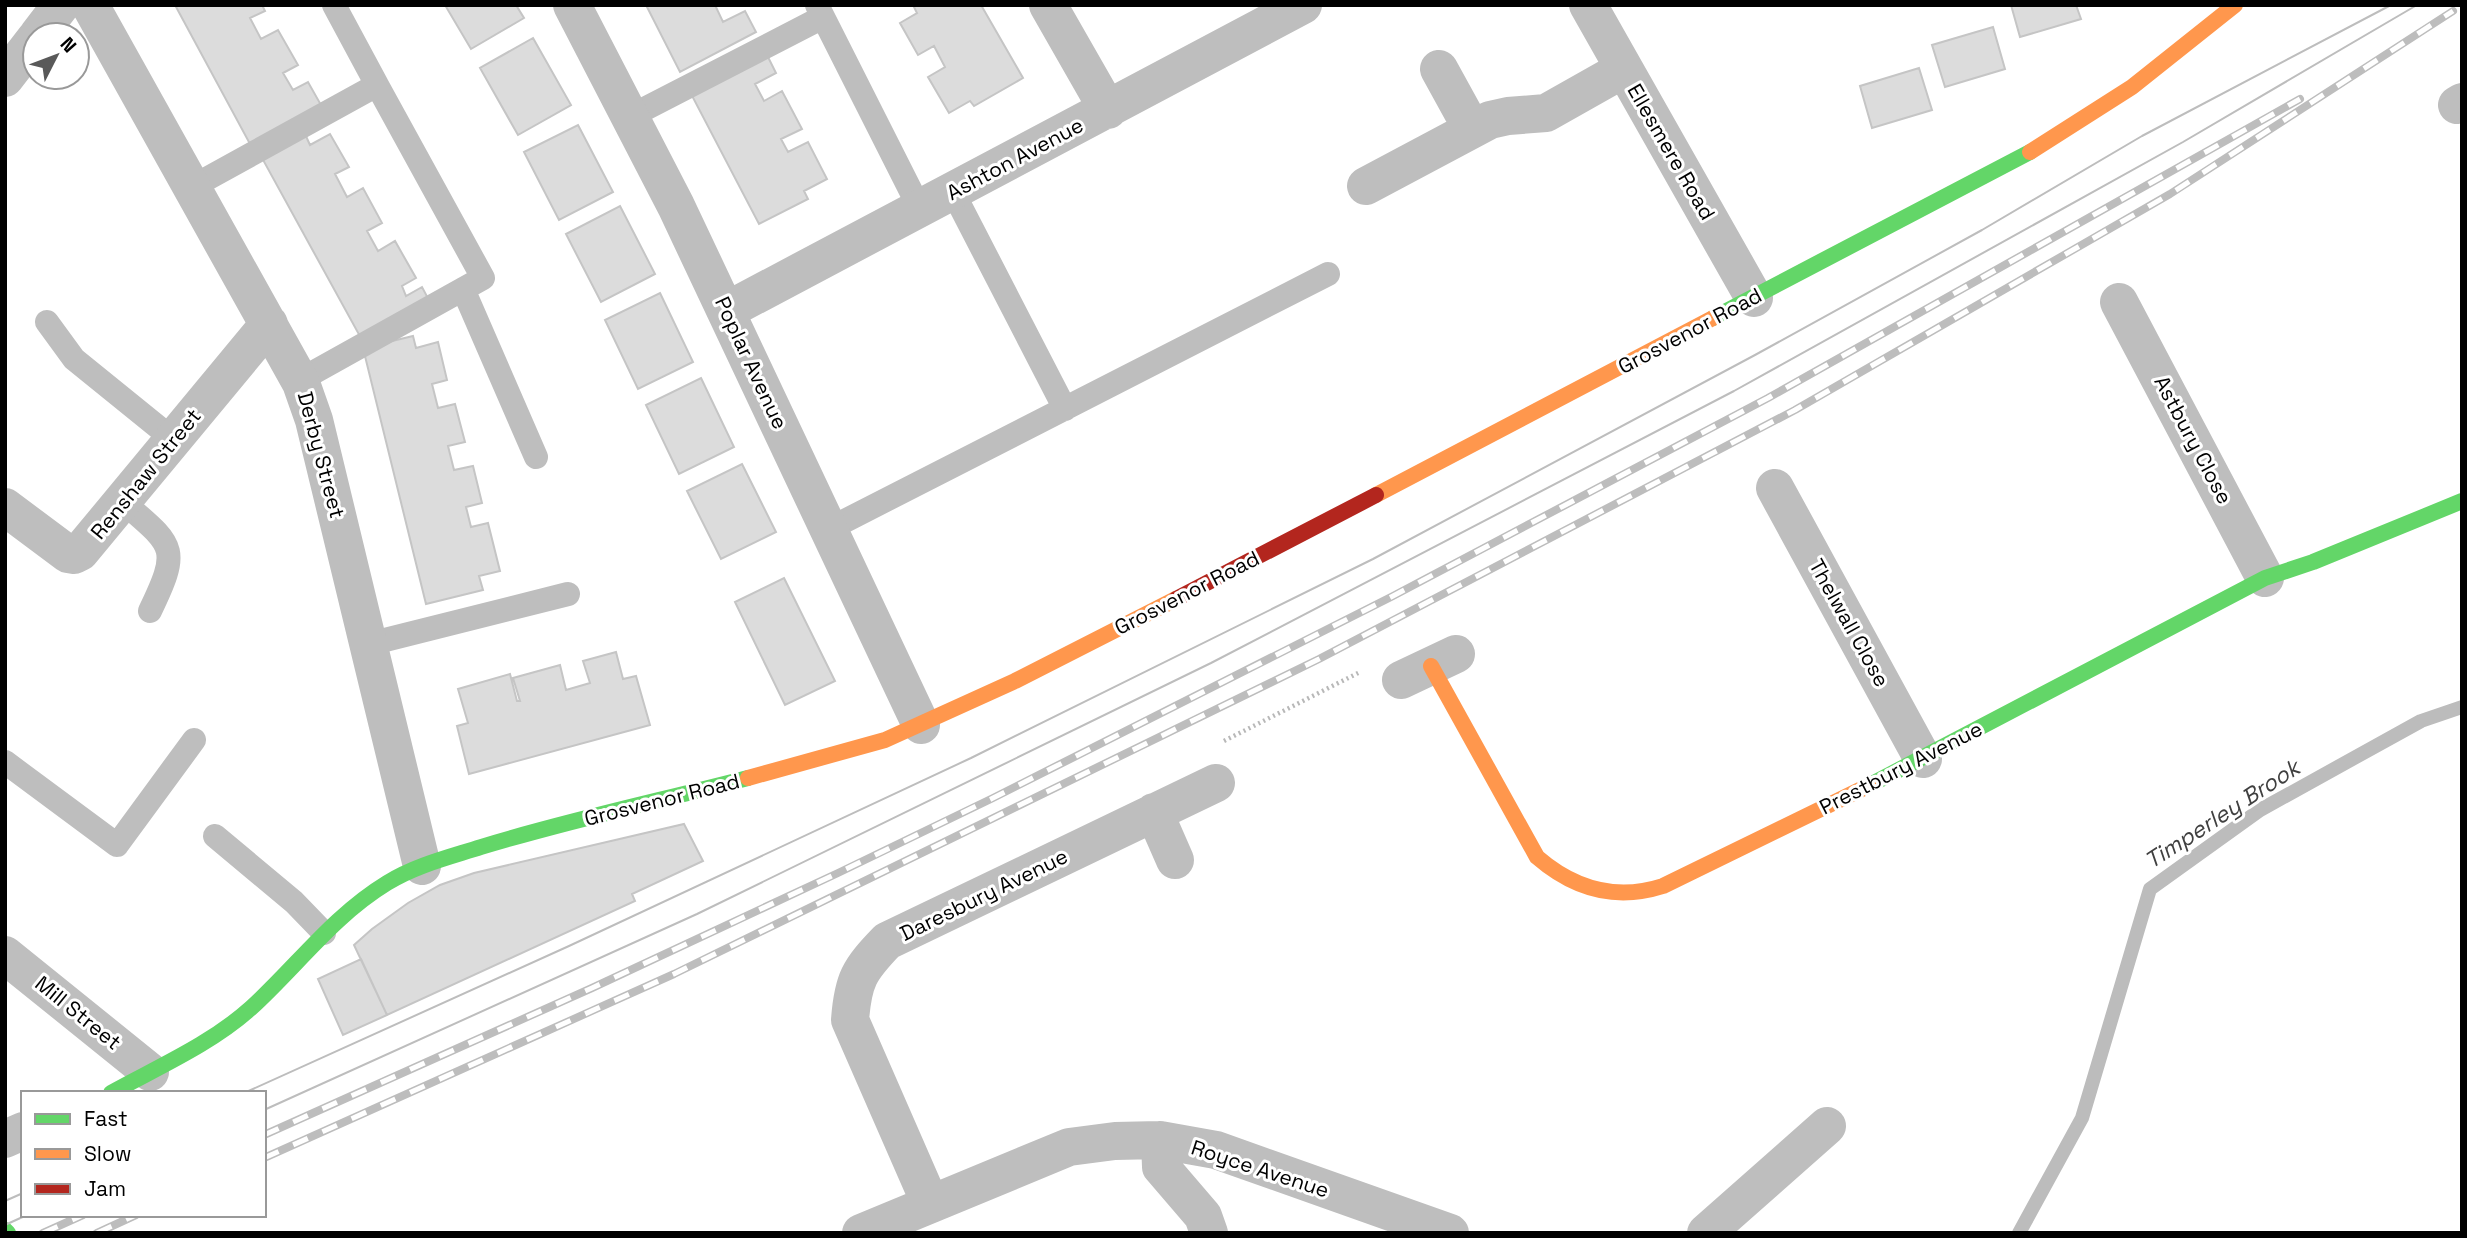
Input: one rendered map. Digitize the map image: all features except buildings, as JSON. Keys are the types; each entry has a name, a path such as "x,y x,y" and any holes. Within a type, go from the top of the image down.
{"street":[{"path":"49,21 61,5"},
{"name":"Derby Street","path":"90,5 300,380 314,420 422,866"},
{"name":"Poplar Avenue","path":"572,5 631,116 726,311 921,725"},
{"path":"1048,5 1108,110"},
{"name":"Ellesmere Road","path":"1588,5 1754,298"},
{"name":"Grosvenor Road","path":"115,1091 204,1042 242,1016 324,933 388,883 422,866 531,832 855,750 921,725 1123,627 1754,298 2070,129 2132,87 2235,5"},
{"name":"Ashton Avenue","path":"726,311 1299,6"},
{"path":"5,78 21,57"},
{"path":"1439,69 1472,129"},
{"path":"1366,186 1490,120 1546,113 1624,69"},
{"name":"Astbury Close","path":"2119,302 2265,578"},
{"name":"Renshaw Street","path":"5,507 59,548 74,555 86,547 269,324"},
{"name":"Thelwall Close","path":"1775,488 1923,759"},
{"name":"Prestbury Avenue","path":"1429,667 1536,857 1569,881 1605,893 1643,894 1923,759 2265,578 2313,562 2462,501"},
{"name":"Daresbury Avenue","path":"916,1216 850,1020 852,990 867,962 887,942 1216,783"},
{"path":"1154,812 1175,860"},
{"name":"Mill Street","path":"5,955 150,1072"},
{"path":"1706,1233 1827,1126"},
{"path":"5,1139 21,1132"},
{"path":"1160,1140 1161,1167 1203,1216 1209,1233"},
{"name":"Royce Avenue","path":"861,1233 916,1216 1069,1147 1115,1141 1160,1140 1216,1150 1450,1233"}],"lane":[{"path":"300,380 483,278 334,5"},
{"path":"631,116 820,11 1065,409"},
{"path":"192,187 377,85"},
{"path":"829,529 1328,274"},
{"path":"463,289 536,457"},
{"path":"47,322 74,359 174,440"},
{"path":"123,502 161,535 169,548 165,581 150,611"},
{"path":"369,644 568,594"},
{"path":"5,762 117,845 194,740"},
{"path":"215,836 294,902 324,933"}],"path":[{"path":"1216,783 1224,741 1372,666 1429,667"}],"waterway":[{"name":"Timperley Brook","path":"2019,1233 2082,1118 2150,889 2260,810 2421,721 2462,707"}],"tram line":[{"path":"248,1091 569,946 971,758 1373,559 1755,355 1982,230 2142,136 2391,5"},
{"path":"266,1109 697,914 1211,663 1734,391 2183,142 2417,5"},
{"path":"5,1201 21,1194"},
{"path":"5,1225 23,1217"}],"railway":[{"path":"266,1157 674,974 1319,659 1795,410 2170,194 2453,11"},
{"path":"266,1134 592,988 838,873 993,798 1393,596 1768,398 2300,99"},
{"path":"43,1233 79,1217"},
{"path":"97,1233 132,1217"}],"traffic: fast":[{"path":"1713,318 2030,152"},
{"path":"1870,785 2265,578 2313,562 2462,501"},
{"path":"115,1091 219,1033 251,1008 349,911 387,883 410,871 514,837 748,778"},
{"path":"5,1230 8,1233"}],"traffic: slow":[{"path":"2030,152 2132,87 2235,5"},
{"path":"1376,495 1713,318"},
{"path":"748,778 885,740 1015,681 1176,599"},
{"path":"1431,666 1537,857 1566,877 1596,889 1629,892 1663,886 1870,785"}],"traffic: jam":[{"path":"1176,599 1376,495"}]}
